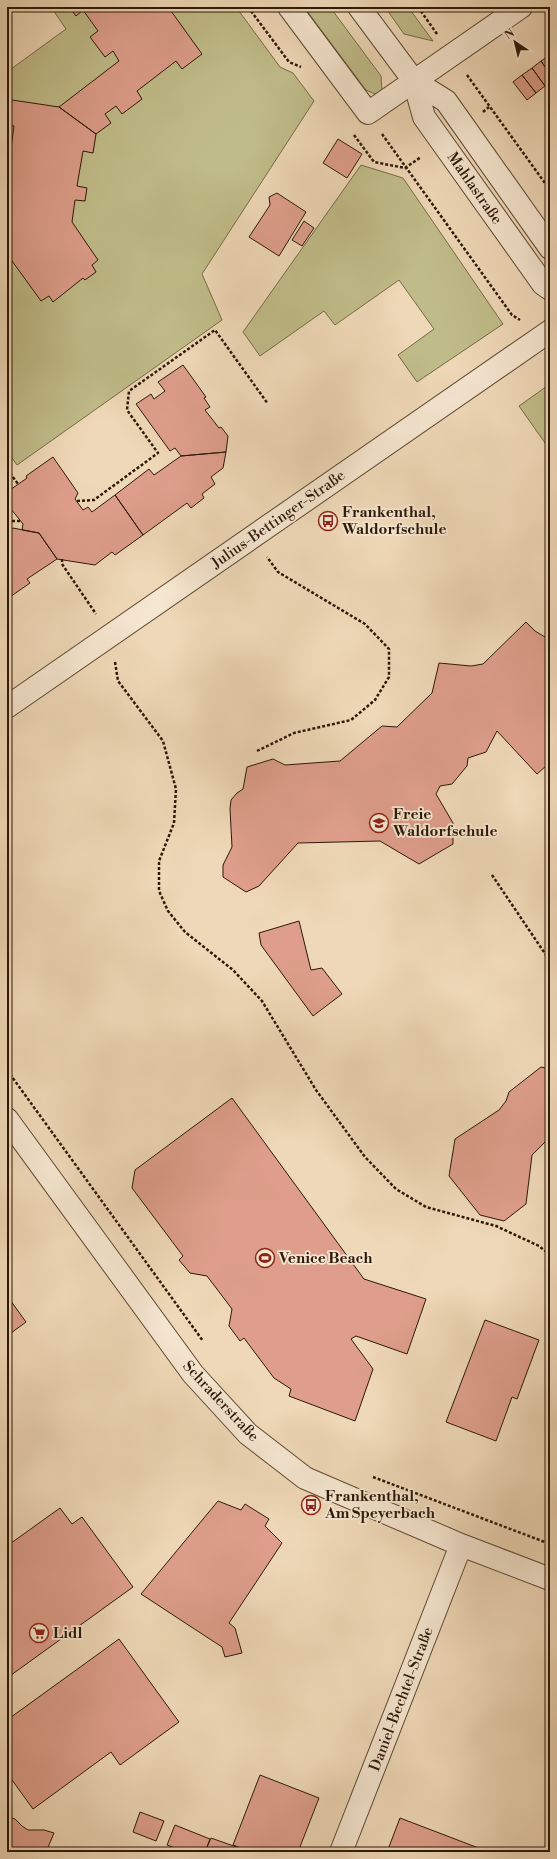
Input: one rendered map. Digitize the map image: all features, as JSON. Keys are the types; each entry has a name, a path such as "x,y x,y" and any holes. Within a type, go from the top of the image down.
{"street":[{"path":"289,7 368,113 522,7"},
{"name":"Mahlastraße","path":"359,7 414,81 424,117 544,284 550,289"},
{"name":"Mahlastraße","path":"414,81 446,101 550,248"},
{"name":"Julius-Bettinger-Straße","path":"7,707 544,335"},
{"name":"Schraderstraße","path":"7,1119 193,1374 248,1434 305,1478 461,1545 550,1578"},
{"name":"Daniel-Bechtel-Straße","path":"341,1852 461,1545"}],"path":[{"path":"418,7 550,190"},
{"path":"368,113 512,315 544,335"},
{"path":"77,501 94,500 158,453 127,410 129,391 215,330 268,404"},
{"path":"7,469 18,484"},
{"path":"7,521 21,521"},
{"path":"253,536 278,572 365,624 389,649 389,677 375,700 351,720 294,733 257,751"},
{"path":"62,559 62,564 111,635 118,681 163,742 176,788 174,823 159,861 159,891 168,911 185,932 233,970 262,1001 316,1090 365,1157 396,1189 426,1207 496,1226 539,1246 550,1255"},
{"path":"492,875 550,961"},
{"path":"7,1070 208,1348"},
{"path":"372,1477 550,1544"}],"shaded area":[{"path":"51,7 236,7 280,67 293,73 314,101 202,274 222,320 17,465 7,451 7,72 66,29"},
{"path":"304,7 330,7 381,76 382,91 375,94 366,90"},
{"path":"385,7 408,7 433,41 404,34"},
{"path":"361,165 403,178 503,324 417,382 398,355 434,329 399,280 335,325 324,311 260,356 243,332"},
{"path":"550,384 550,450 519,406"}],"building":[{"path":"69,7 176,7 171,11 202,54 182,69 176,61 137,91 142,99 122,114 116,106 105,114 111,123 96,134 59,107 119,61 113,51 105,57 90,37 98,31 83,10 76,16"},
{"path":"550,55 550,74 541,61"},
{"path":"541,61 550,74 550,83 545,86 532,68"},
{"path":"532,68 545,86 536,93 522,75"},
{"path":"522,75 536,93 527,100 513,82"},
{"path":"12,100 59,107 96,134 93,153 83,151 77,186 87,188 85,201 75,200 72,222 98,260 92,265 96,272 85,280 83,278 53,302 49,296 41,301 7,254 7,163 9,163 14,126 8,125"},
{"path":"338,139 362,154 347,178 323,163"},
{"path":"277,193 306,212 279,256 249,237 270,205 269,197"},
{"path":"304,221 314,228 302,246 292,240"},
{"path":"183,365 206,397 204,398 210,407 205,410 219,428 221,427 228,436 226,452 181,456 175,448 170,451 136,404 151,394 154,399 165,391 158,382"},
{"path":"226,452 223,468 211,477 215,484 202,494 204,498 191,508 187,503 143,535 115,495 149,469 154,475 181,456"},
{"path":"53,457 78,493 75,499 83,510 88,507 92,512 115,495 143,535 115,555 112,552 95,565 57,559 39,533 22,530 23,524 7,504 7,492 27,478 26,476"},
{"path":"13,528 39,533 57,559 27,579 30,583 7,599 7,533"},
{"path":"526,622 535,631 550,640 550,770 546,766 537,774 497,731 486,752 468,758 467,766 452,784 440,786 436,794 453,823 453,844 419,864 380,841 298,843 259,886 246,892 223,877 223,865 232,847 231,800 243,789 247,767 273,759 285,765 340,761 382,726 397,727 432,693 439,663 471,666 483,664"},
{"path":"299,921 311,970 322,968 342,994 313,1016 261,945 259,933"},
{"path":"541,1067 550,1069 550,1137 532,1155 526,1204 504,1221 480,1215 449,1176 455,1139 499,1110 506,1101 509,1092"},
{"name":"Venice Beach","path":"232,1098 364,1279 426,1299 407,1354 356,1336 351,1339 373,1369 355,1421 289,1396 291,1389 274,1378 244,1338 240,1341 229,1326 232,1309 207,1276 190,1273 179,1260 183,1256 132,1188 135,1170"},
{"path":"8,1297 26,1322 7,1336 7,1298"},
{"path":"485,1320 539,1340 517,1399 512,1397 496,1441 446,1422"},
{"path":"218,1501 241,1510 245,1504 269,1519 265,1526 282,1543 229,1623 235,1628 242,1653 225,1657 222,1647 141,1594"},
{"name":"Lidl","path":"60,1508 72,1524 82,1517 133,1587 7,1678 7,1546"},
{"path":"119,1639 179,1722 120,1765 111,1752 33,1809 7,1773 7,1720"},
{"path":"260,1775 319,1798 298,1852 251,1852 233,1845"},
{"path":"140,1812 164,1821 156,1841 133,1832"},
{"path":"7,1816 15,1819 28,1830 44,1830 54,1833 46,1852 7,1852"},
{"path":"400,1818 489,1852 387,1852"},
{"path":"175,1825 210,1839 205,1852 185,1852 167,1845"},
{"path":"211,1838 242,1849 240,1852 205,1852"}],"place":[{"name":"Frankenthal, Waldorfschule","path":"328,521"},
{"name":"Freie Waldorfschule","path":"379,823"},
{"name":"Venice Beach","path":"265,1258"},
{"name":"Frankenthal, Am Speyerbach","path":"311,1505"},
{"name":"Lidl","path":"39,1633"}]}
